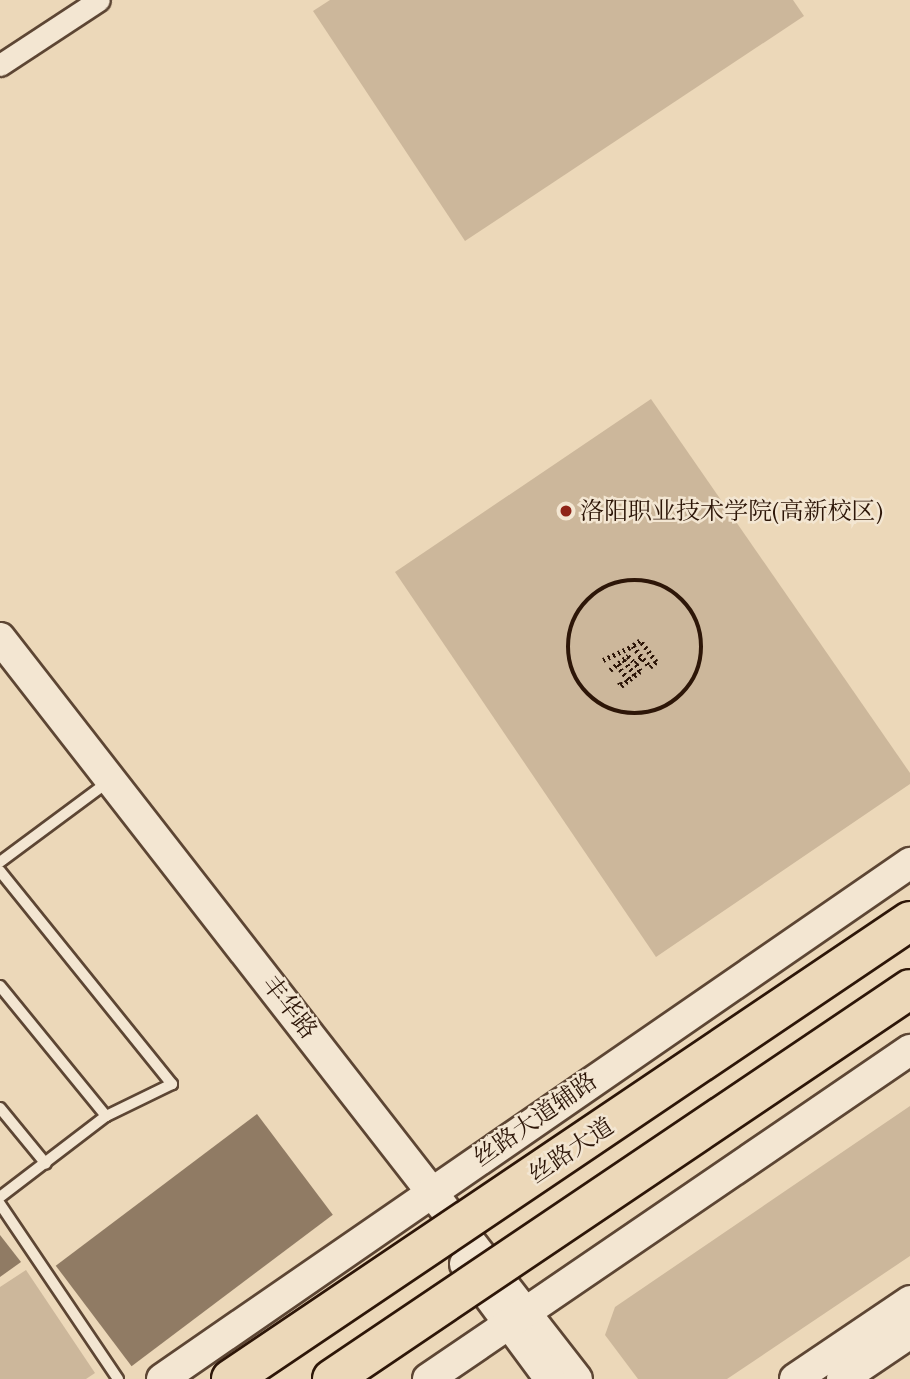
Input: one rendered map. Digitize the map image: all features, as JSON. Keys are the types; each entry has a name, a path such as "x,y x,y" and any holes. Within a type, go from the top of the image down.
{"highway":[{"name":"丝路大道","path":"231,1379 910,921"},
{"path":"332,1379 910,989"}],"main road":[{"name":"丰华路","path":"0,638 104,785 520,1318 577,1379"},
{"name":"丰华路","path":"0,668 104,785"},
{"name":"丝路大道辅路","path":"162,1379 910,863"},
{"path":"428,1379 910,1050"},
{"path":"795,1379 910,1301"},
{"name":"丰华路","path":"520,1318 550,1379"},
{"path":"842,1379 910,1333"}],"street":[{"path":"0,65 99,0"}],"lane":[{"path":"0,862 104,785"},
{"path":"0,872 172,1084 106,1116 0,1197"},
{"path":"0,986 106,1116"},
{"path":"0,1108 46,1164"},
{"path":"0,1204 118,1379"}],"path":[{"path":"640,580 662,585 682,598 696,617 702,659 695,679 665,708 645,714 603,707 575,677 568,654 569,631 579,609 596,593 616,582 640,580"},
{"path":"603,660 640,641 656,662 650,667 634,646"},
{"path":"620,682 621,686 640,671 635,653"},
{"path":"610,670 628,656 638,663"},
{"path":"638,663 641,658"},
{"path":"624,660 635,675"},
{"path":"617,665 629,680"}],"shaded area":[{"path":"330,0 793,0 804,16 465,241 313,11"},
{"path":"651,399 910,773 910,784 656,957 395,572"},
{"path":"910,1106 910,1256 727,1379 638,1379 605,1335 615,1307"},
{"path":"26,1270 95,1373 86,1379 0,1379 0,1287"}],"building":[{"path":"257,1114 333,1215 132,1366 56,1266"},
{"path":"0,1235 21,1262 0,1277"}],"place":[{"name":"洛阳职业技术学院(高新校区)","path":"566,511"}]}
